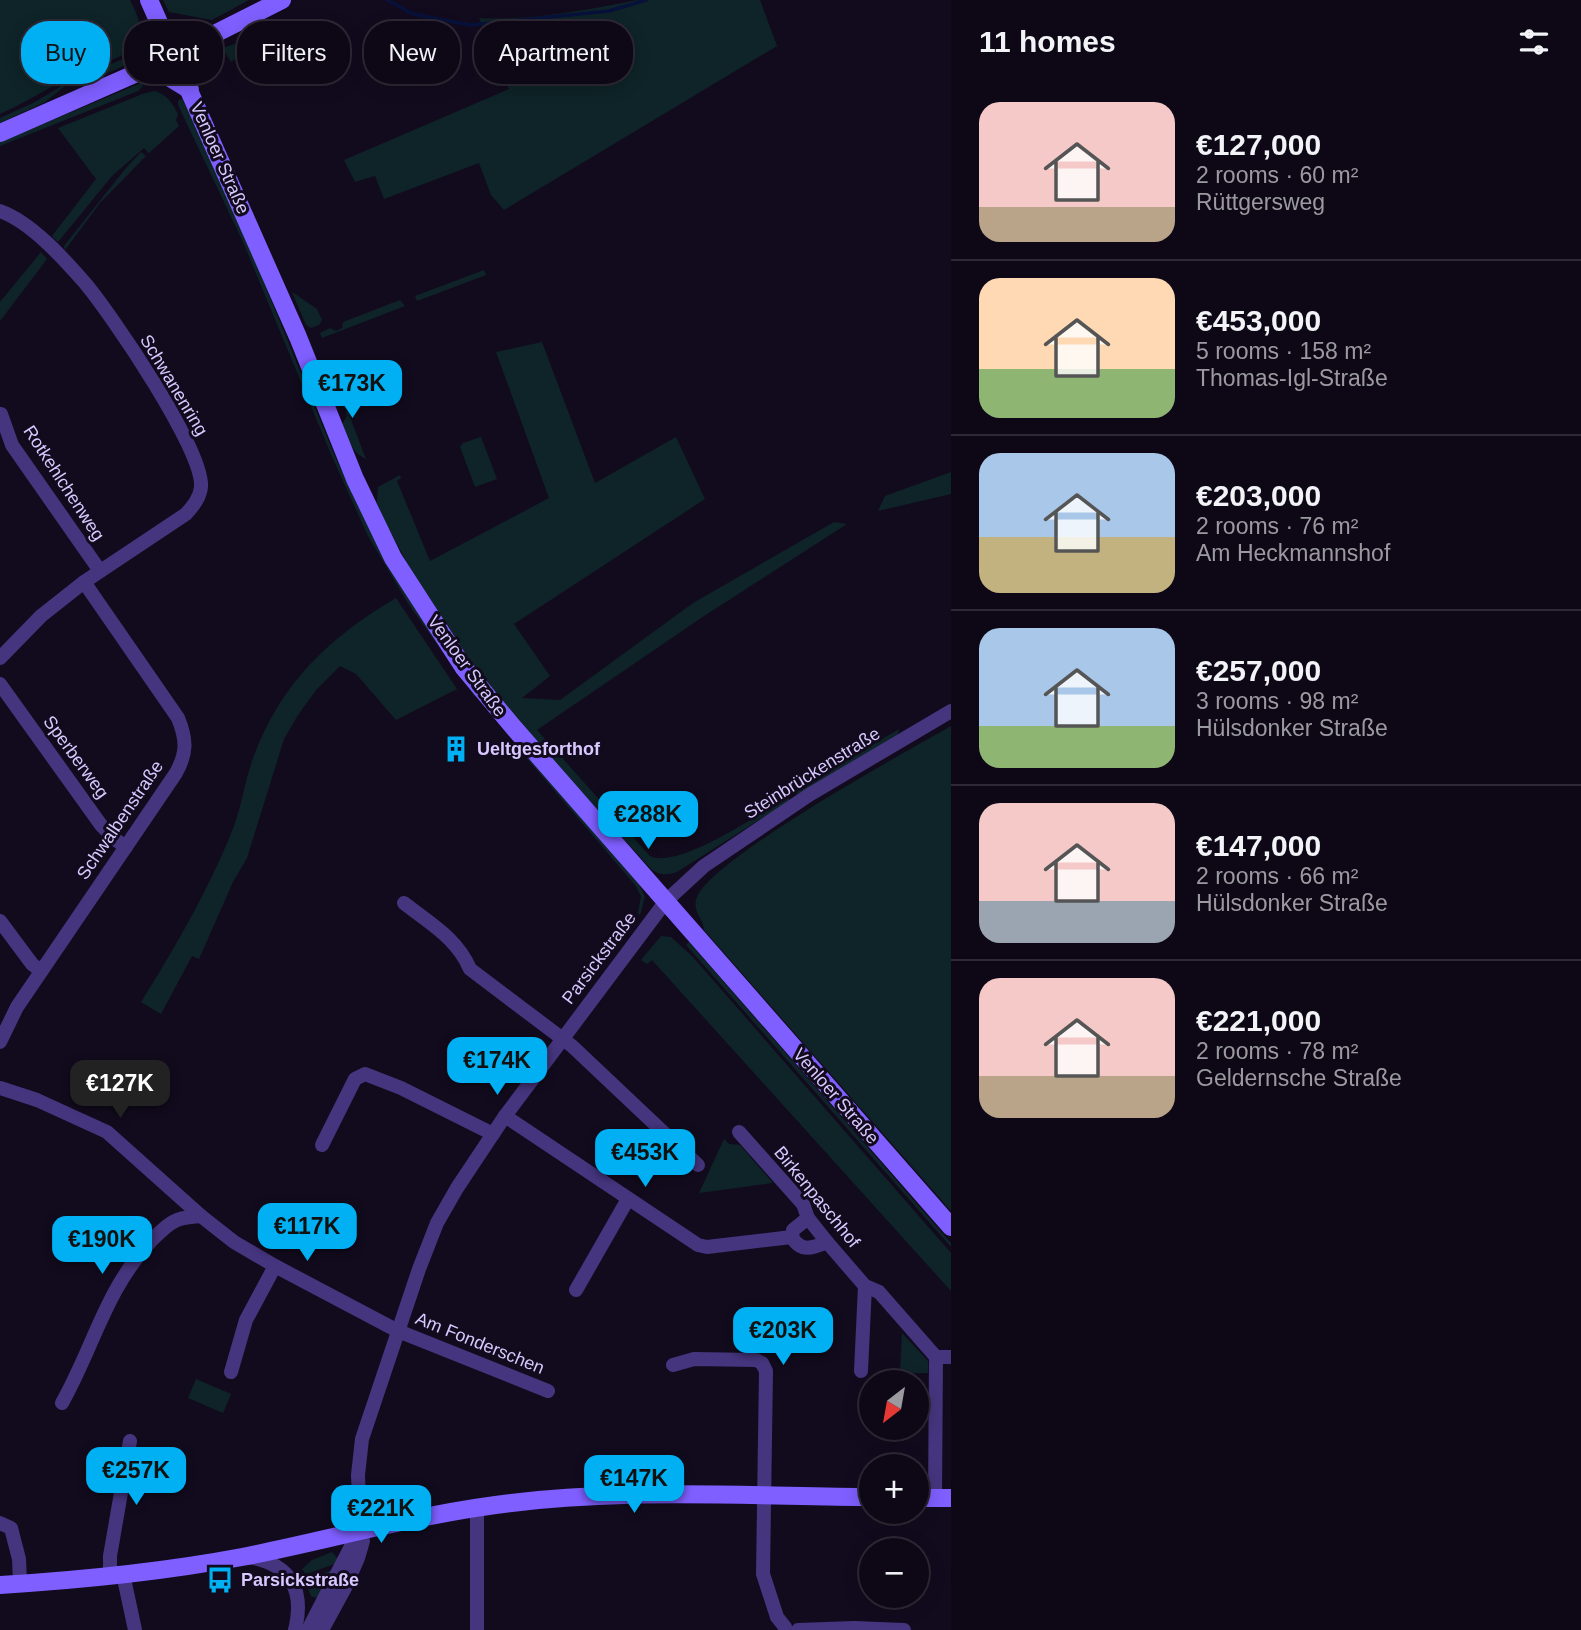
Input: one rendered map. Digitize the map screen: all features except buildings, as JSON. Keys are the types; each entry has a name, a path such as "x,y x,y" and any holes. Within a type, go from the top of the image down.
{"main road":[{"name":"Venloer Straße","path":"149,0 159,21"},
{"path":"223,30 282,0"},
{"path":"0,133 124,79"},
{"path":"181,84 191,90"},
{"name":"Venloer Straße","path":"188,84 298,337 349,467 393,558 464,668 951,1227"},
{"path":"0,1585 183,1567 477,1507 572,1497 859,1497"}],"street":[{"name":"Schwanenring","path":"0,211 16,217 56,253 109,315 181,429 198,467 201,489 197,501 186,514 84,582 41,616 0,658"},
{"name":"Rotkehlchenweg","path":"1,414 12,445 100,571"},
{"name":"Schwalbenstraße","path":"0,1042 17,1007 183,761 186,747 185,734 178,718 84,582"},
{"name":"Sperberweg","path":"0,684 101,825 126,847"},
{"name":"Steinbrückenstraße","path":"666,901 704,866 740,840 809,795 951,711"},
{"name":"Parsickstraße","path":"322,1630 345,1588 363,1541 358,1475 362,1440 438,1223 457,1188 505,1116 666,901"},
{"path":"404,903 453,941 463,953 470,969 562,1038 698,1165"},
{"path":"0,921 32,964 41,971"},
{"path":"322,1145 355,1079 365,1074 401,1088 493,1134"},
{"name":"Am Fonderschen","path":"0,1088 37,1100 107,1132 201,1216 234,1242 275,1266 398,1331 548,1391"},
{"path":"505,1116 698,1245 706,1247 792,1237"},
{"name":"Birkenpaschhof","path":"739,1132 803,1204 808,1218 865,1286 879,1292 936,1357"},
{"path":"576,1290 628,1199"},
{"path":"62,1403 107,1304 129,1266 156,1236 175,1220 201,1216"},
{"path":"808,1218 793,1230 792,1237 796,1245 812,1248 827,1242"},
{"path":"231,1372 246,1320 275,1266"},
{"path":"861,1370 865,1286"},
{"path":"934,1498 936,1357 951,1357"},
{"path":"673,1365 694,1359 756,1360 762,1363 766,1371 763,1574 777,1617 791,1629 904,1630"},
{"path":"130,1441 110,1556 135,1630"},
{"path":"477,1507 477,1630"},
{"path":"0,1522 11,1528 15,1540 20,1584"},
{"path":"307,1630 360,1529"},
{"path":"244,1556 275,1564 291,1579 298,1599 295,1630"}],"green space":[{"path":"0,0 130,0 139,21 124,21 124,53 110,61 110,21 21,21 21,84 57,84 0,114"},
{"path":"163,0 249,0 212,20 169,12"},
{"path":"637,0 760,0 777,46 504,210 491,195 479,163 384,199 375,176 355,182 344,160 509,89 507,84 633,84 633,21 480,21 479,18 579,11"},
{"path":"237,43 237,58 231,62 223,48"},
{"path":"124,59 124,66 110,72 110,65"},
{"path":"65,84 45,102 0,123 0,118"},
{"path":"139,84 143,86 138,91 0,146 0,142"},
{"path":"155,91 172,103 178,114 176,120 179,126 149,153 144,148 112,176 58,242 52,236 96,179 58,128"},
{"path":"182,98 244,234 334,454 369,529 393,571 477,693 475,697 409,605 368,536 243,242 178,105"},
{"path":"141,152 146,156 100,203 65,250 64,246"},
{"path":"41,252 47,259 0,321 0,302"},
{"path":"484,270 486,275 417,301 415,296"},
{"path":"292,292 317,309 322,320 319,325 311,328 306,325"},
{"path":"400,300 405,306 322,338 320,333 330,328 336,331 342,328 343,322"},
{"path":"542,342 595,483 676,437 705,499 514,624 550,676 522,698 560,700 693,603 834,522 847,524 704,616 537,730 650,856 663,858 680,855 700,847 789,795 789,801 677,872 661,874 651,869 482,678 413,574 377,502 378,487 400,475 401,478 397,481 430,561 549,498 496,352"},
{"path":"345,411 348,412 366,459 353,449 348,439 342,424 347,416"},
{"path":"481,437 497,479 475,487 460,447 463,443"},
{"path":"951,472 951,494 878,511 885,496"},
{"path":"396,598 457,689 396,720 356,674 340,666 317,689 284,739 247,858 233,882 199,959 192,956 161,1014 141,1002 180,937 216,868 235,823 252,761 276,709 291,687 328,647 371,613"},
{"path":"951,726 951,1211 704,930 695,904 708,883 733,860 811,808"},
{"path":"899,729 897,737 798,795 793,792"},
{"path":"522,747 640,886 645,897 640,915 638,913 641,896 635,885 518,748"},
{"path":"661,936 671,937 693,957 951,1253 951,1291 652,960 647,964 641,960"},
{"path":"689,942 951,1243 951,1247 686,945"},
{"path":"724,1139 729,1144 740,1145 773,1183 699,1193"},
{"path":"902,1333 928,1361 928,1370 900,1370"},
{"path":"196,1379 231,1394 223,1413 188,1398"},
{"path":"332,1552 338,1559 335,1564 306,1574 302,1569 312,1560"},
{"path":"337,1567 317,1598 311,1596 305,1582"}],"waterway":[{"path":"387,0 413,14 470,25 609,11 646,0"}],"place":[{"name":"Ueltgesforthof","path":"456,749"},
{"name":"Parsickstraße","path":"220,1580"}]}
